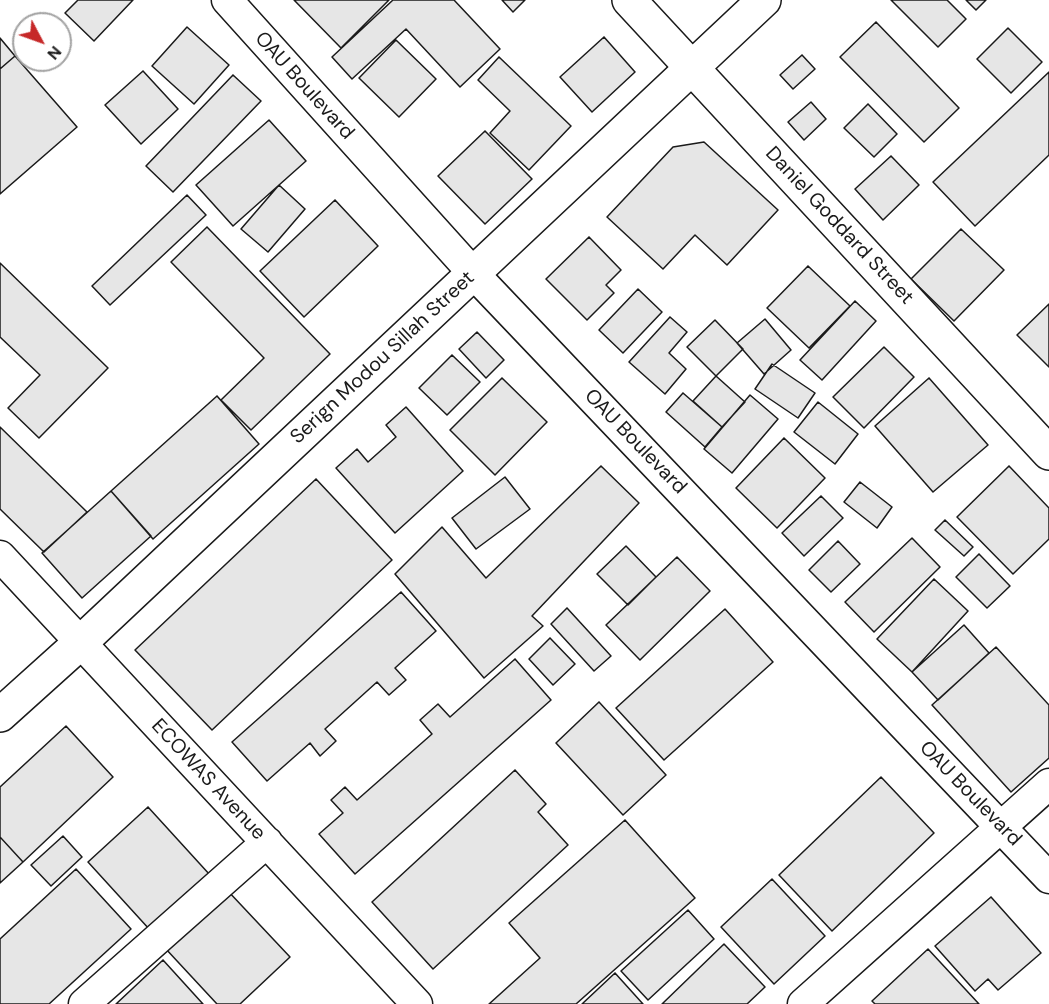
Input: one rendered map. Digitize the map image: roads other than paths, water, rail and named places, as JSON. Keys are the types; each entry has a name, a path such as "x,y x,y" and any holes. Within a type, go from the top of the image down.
{"main road":[{"name":"Daniel Goddard Street","path":"629,0 1049,453"},
{"name":"Serign Modou Sillah Street","path":"0,715 80,643 764,0"}],"street":[{"name":"OAU Boulevard","path":"227,0 474,273 1049,878"},
{"name":"ECOWAS Avenue","path":"0,556 417,1004"},
{"path":"803,1004 1049,784"},
{"path":"84,1004 267,842"}]}
